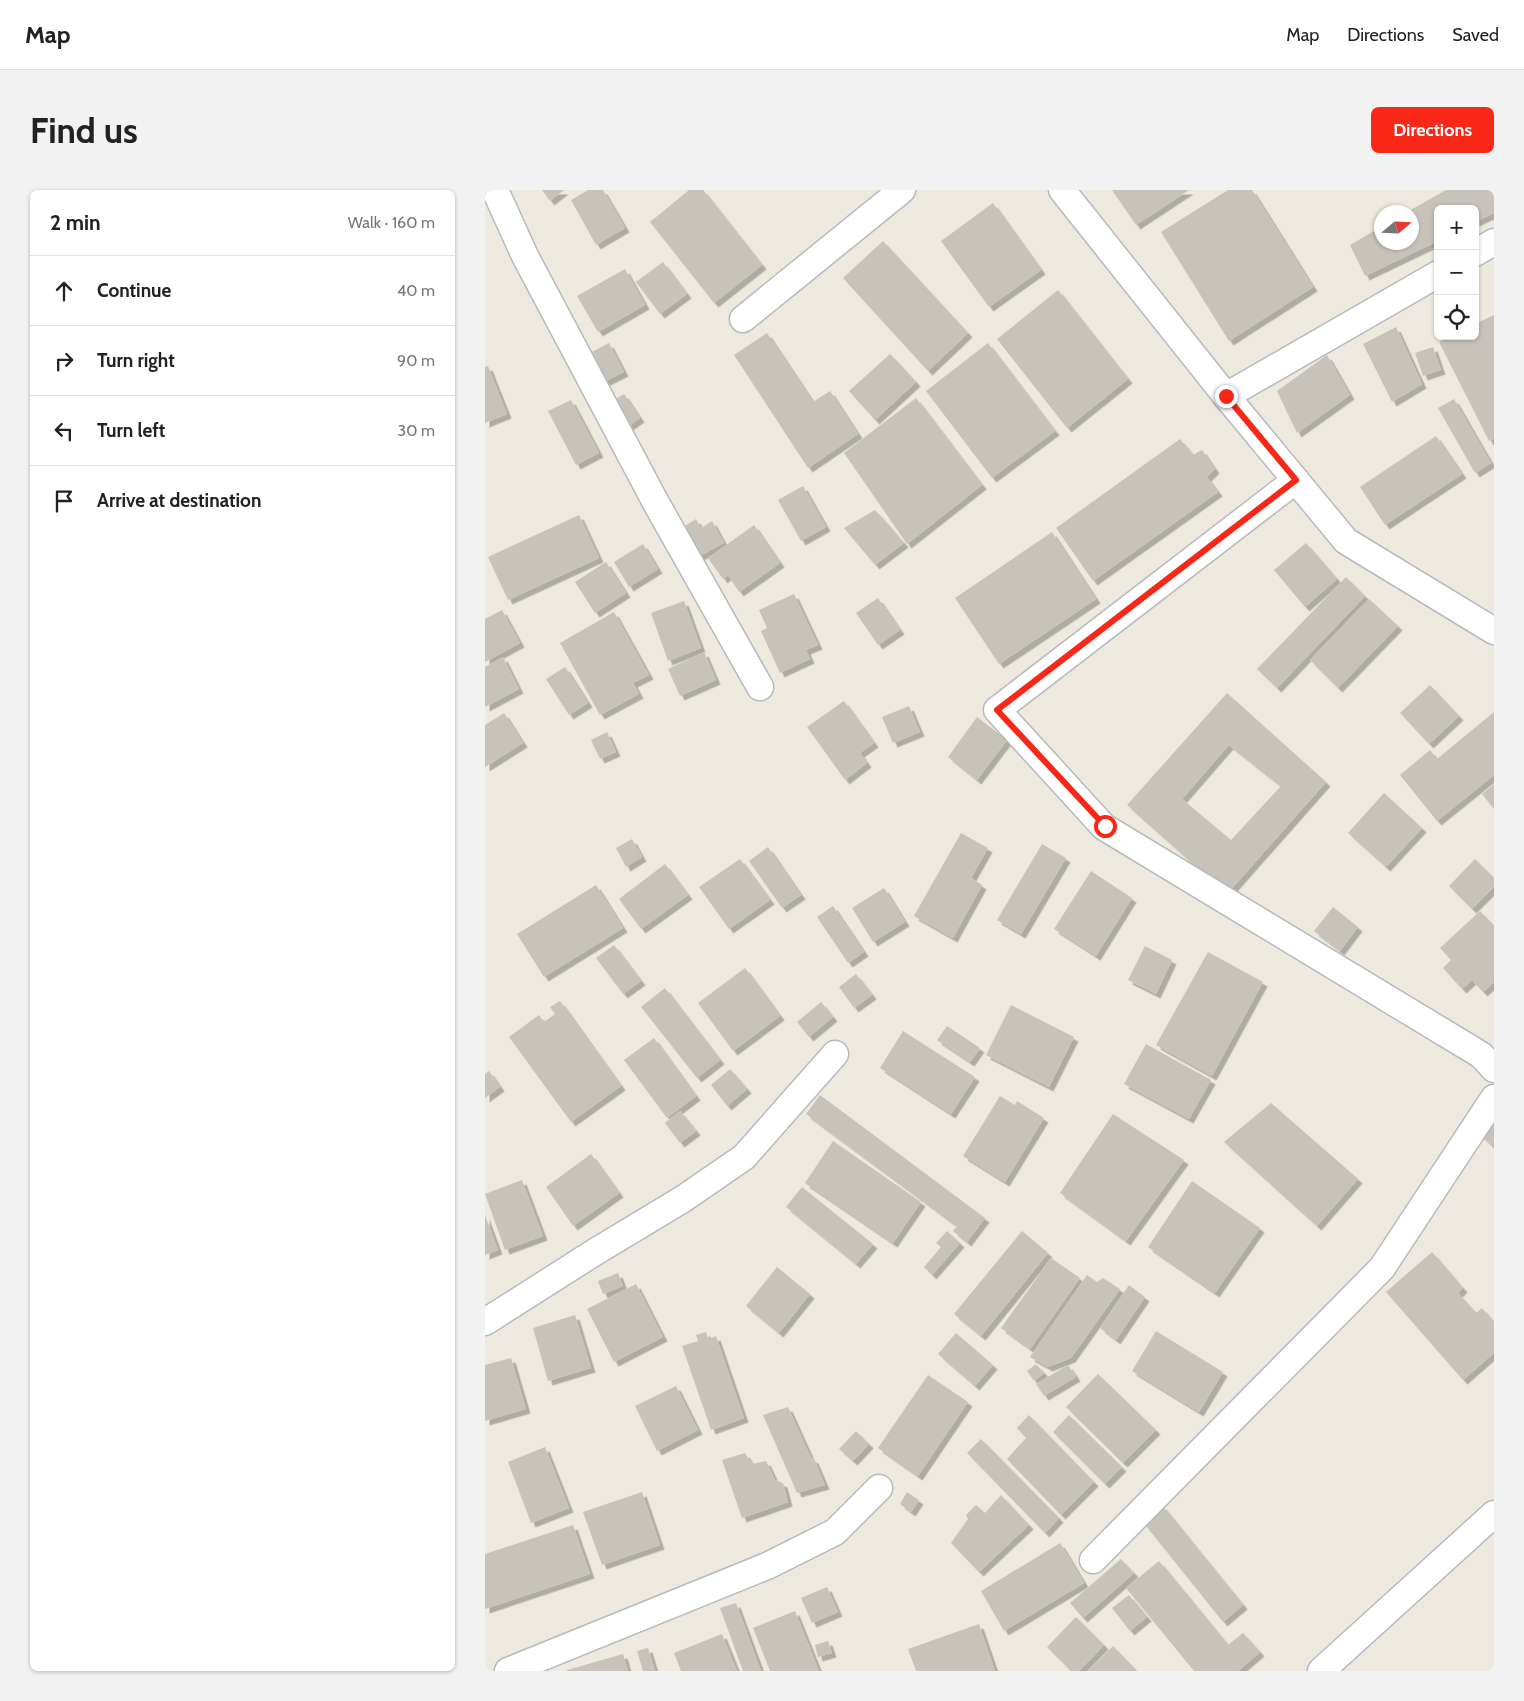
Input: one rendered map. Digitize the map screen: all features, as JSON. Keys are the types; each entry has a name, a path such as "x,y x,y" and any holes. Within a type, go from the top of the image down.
{"street":[{"path":"495,190 525,256 656,503 760,687"},
{"path":"743,319 902,190"},
{"path":"1062,190 1226,396 1346,542 1494,631"},
{"path":"1479,250 1494,242"},
{"path":"1226,396 1434,276"},
{"path":"1296,480 997,710 1105,826 1481,1055 1494,1069"},
{"path":"485,1322 683,1199 744,1157 835,1054"},
{"path":"1093,1560 1383,1268 1494,1098"},
{"path":"508,1671 767,1566 835,1532 879,1488"},
{"path":"1321,1671 1494,1514"}],"building":[{"path":"542,190 564,190 550,201"},
{"path":"588,190 603,190 625,228 596,245 571,200"},
{"path":"689,190 703,190 762,265 714,303 650,222"},
{"path":"1112,190 1189,190 1136,225"},
{"path":"1228,190 1252,190 1313,287 1229,341 1161,232"},
{"path":"1446,190 1494,190 1494,213 1479,220 1479,205 1434,205 1434,243 1365,276 1350,245 1374,231 1374,250 1419,250 1419,205"},
{"path":"993,203 1041,270 989,307 941,241"},
{"path":"883,241 968,333 928,371 843,278"},
{"path":"663,262 687,294 660,314 636,282"},
{"path":"625,269 645,305 598,332 577,296"},
{"path":"1058,290 1128,379 1067,428 997,339"},
{"path":"1494,315 1494,438 1489,441 1439,342 1443,340 1479,340 1479,322"},
{"path":"1396,327 1422,384 1392,402 1363,344"},
{"path":"767,333 813,402 830,391 858,434 808,468 734,355"},
{"path":"609,343 624,372 602,383 588,354"},
{"path":"988,343 1055,431 992,478 926,391"},
{"path":"1433,347 1441,370 1423,376 1415,353"},
{"path":"890,354 916,382 875,420 849,391"},
{"path":"1327,355 1350,395 1297,433 1277,391"},
{"path":"488,366 507,414 485,423 485,367"},
{"path":"624,394 640,418 623,430 606,405"},
{"path":"916,398 982,485 907,544 844,453"},
{"path":"1454,399 1491,463 1475,473 1438,408"},
{"path":"571,400 599,453 576,465 548,411"},
{"path":"1436,436 1462,474 1385,525 1360,487"},
{"path":"1180,439 1193,455 1202,450 1215,469 1207,477 1218,492 1093,581 1056,528"},
{"path":"803,486 826,527 801,541 778,500"},
{"path":"875,510 904,543 875,565 844,528"},
{"path":"579,515 599,558 508,600 488,557"},
{"path":"696,519 701,528 712,521 724,543 696,558 680,529"},
{"path":"754,525 780,563 739,592 728,575 723,579 708,558"},
{"path":"1052,532 1096,599 999,664 955,598"},
{"path":"1306,543 1337,579 1305,607 1274,570"},
{"path":"643,544 658,569 629,587 614,562"},
{"path":"606,562 626,593 595,613 575,582"},
{"path":"1346,577 1365,596 1277,688 1257,669"},
{"path":"794,594 818,645 806,650 810,659 780,673 761,631 767,628 759,610"},
{"path":"878,598 900,630 878,645 856,613"},
{"path":"1369,599 1398,626 1338,688 1310,660"},
{"path":"684,601 701,648 668,661 651,613"},
{"path":"502,610 520,643 485,662 485,619"},
{"path":"614,612 649,675 633,683 639,694 600,715 560,643"},
{"path":"704,652 716,680 680,696 668,669"},
{"path":"503,657 519,689 485,707 485,667"},
{"path":"565,667 588,703 569,715 546,679"},
{"path":"1430,685 1459,716 1429,744 1400,713"},
{"path":"1227,693 1326,782 1227,894 1127,805","holes":["1229,745 1281,786 1231,840 1182,799"]},
{"path":"844,701 874,743 860,753 867,763 845,780 807,727"},
{"path":"909,706 920,732 893,743 882,717"},
{"path":"1494,712 1494,775 1437,821 1400,775 1430,750 1437,759"},
{"path":"504,713 523,743 485,767 485,725"},
{"path":"977,717 1007,740 977,780 948,757"},
{"path":"607,732 616,752 600,759 591,740"},
{"path":"1494,784 1494,809 1482,794"},
{"path":"1384,793 1422,828 1386,867 1348,833"},
{"path":"961,833 988,848 971,878 982,885 953,938 914,916"},
{"path":"632,839 642,857 626,867 616,848"},
{"path":"1042,844 1066,858 1021,934 997,920"},
{"path":"768,847 801,895 782,908 749,861"},
{"path":"740,859 770,900 729,929 699,887"},
{"path":"1475,859 1494,878 1494,887 1472,909 1449,886"},
{"path":"665,864 688,895 641,929 619,899"},
{"path":"1091,871 1132,898 1096,956 1054,929"},
{"path":"596,885 623,928 544,977 517,934"},
{"path":"884,888 905,922 873,942 852,908"},
{"path":"833,906 864,952 848,963 817,917"},
{"path":"1333,907 1358,927 1340,951 1314,931"},
{"path":"1480,911 1494,926 1494,982 1483,992 1472,980 1462,989 1443,968 1451,960 1440,948"},
{"path":"614,945 641,981 623,994 596,958"},
{"path":"1145,946 1172,960 1156,994 1128,980"},
{"path":"1208,952 1263,982 1212,1076 1156,1045"},
{"path":"745,968 780,1016 733,1051 698,1003"},
{"path":"856,974 872,995 854,1008 839,987"},
{"path":"665,988 720,1060 697,1078 641,1007"},
{"path":"560,1001 621,1086 571,1122 509,1037 539,1015 544,1022 555,1014 550,1007"},
{"path":"821,1002 833,1017 809,1037 797,1022"},
{"path":"1011,1005 1074,1037 1049,1087 986,1055"},
{"path":"947,1026 980,1048 970,1062 937,1040"},
{"path":"903,1031 975,1077 951,1114 880,1068"},
{"path":"654,1038 696,1096 667,1118 624,1060"},
{"path":"1146,1044 1211,1080 1189,1119 1124,1084"},
{"path":"730,1069 747,1089 727,1106 711,1085"},
{"path":"489,1071 500,1087 485,1098 485,1074"},
{"path":"820,1095 985,1218 967,1242 953,1231 957,1226 806,1114"},
{"path":"1000,1096 1015,1105 1017,1101 1044,1118 1005,1182 963,1156"},
{"path":"1271,1103 1358,1179 1317,1226 1224,1142"},
{"path":"1494,1110 1494,1144 1492,1146 1476,1131"},
{"path":"680,1111 696,1131 680,1143 665,1123"},
{"path":"1113,1114 1184,1160 1126,1241 1060,1193"},
{"path":"833,1141 921,1202 893,1243 805,1183"},
{"path":"591,1154 619,1193 573,1226 546,1187"},
{"path":"522,1180 543,1236 505,1250 485,1194"},
{"path":"1192,1181 1260,1228 1215,1293 1148,1247"},
{"path":"802,1187 873,1244 856,1264 786,1207"},
{"path":"485,1215 498,1250 485,1255"},
{"path":"947,1231 960,1243 932,1275 924,1267 941,1247 936,1243"},
{"path":"1022,1231 1048,1253 981,1336 954,1314"},
{"path":"1432,1252 1463,1288 1458,1293 1476,1313 1482,1308 1494,1322 1494,1353 1463,1380 1386,1292"},
{"path":"1051,1258 1080,1278 1030,1349 1001,1328"},
{"path":"777,1267 810,1294 779,1333 746,1306"},
{"path":"618,1273 623,1286 603,1294 598,1281"},
{"path":"1087,1275 1097,1282 1103,1278 1120,1289 1071,1358 1048,1367 1030,1357"},
{"path":"636,1284 663,1337 614,1362 587,1309"},
{"path":"1129,1285 1145,1297 1116,1340 1100,1328"},
{"path":"575,1315 591,1368 548,1381 533,1328"},
{"path":"1156,1331 1223,1372 1199,1412 1132,1371"},
{"path":"706,1332 708,1339 716,1336 744,1418 711,1430 682,1346 698,1341 696,1335"},
{"path":"956,1333 993,1365 975,1386 938,1354"},
{"path":"511,1358 526,1409 485,1421 485,1365"},
{"path":"1036,1364 1044,1373 1034,1381 1027,1371"},
{"path":"1068,1365 1076,1377 1044,1396 1036,1384"},
{"path":"1098,1374 1156,1430 1123,1463 1066,1407"},
{"path":"928,1375 968,1402 918,1476 878,1448"},
{"path":"676,1386 698,1430 657,1451 635,1406"},
{"path":"788,1407 825,1485 797,1493 763,1415"},
{"path":"1029,1415 1094,1482 1061,1515 1007,1459 1026,1438 1017,1428"},
{"path":"1069,1415 1122,1467 1105,1484 1053,1432"},
{"path":"856,1431 869,1444 853,1461 839,1449"},
{"path":"981,1439 1059,1518 1045,1533 967,1453"},
{"path":"545,1447 569,1508 531,1523 508,1462"},
{"path":"745,1453 752,1464 766,1461 775,1480 783,1483 788,1502 742,1518 722,1460"},
{"path":"642,1492 660,1545 602,1565 583,1512"},
{"path":"907,1492 919,1500 911,1512 900,1504"},
{"path":"1001,1495 1029,1525 979,1572 951,1543 968,1519 966,1515 976,1505 985,1513"},
{"path":"1162,1505 1243,1605 1223,1622 1142,1521"},
{"path":"573,1525 590,1574 485,1609 485,1554"},
{"path":"1060,1543 1084,1583 1004,1631 981,1591"},
{"path":"1121,1559 1134,1573 1083,1618 1070,1603"},
{"path":"1159,1561 1228,1645 1243,1633 1260,1652 1238,1671 1194,1671 1126,1588"},
{"path":"827,1587 838,1612 812,1623 801,1598"},
{"path":"1129,1595 1147,1617 1130,1631 1112,1608"},
{"path":"736,1603 761,1671 743,1671 720,1608"},
{"path":"795,1611 819,1671 770,1671 753,1628"},
{"path":"1076,1617 1104,1645 1079,1671 1071,1671 1047,1647"},
{"path":"979,1624 995,1671 916,1671 908,1649"},
{"path":"722,1634 737,1671 681,1671 674,1653"},
{"path":"828,1641 832,1653 818,1657 815,1645"},
{"path":"1113,1646 1137,1671 1088,1671"},
{"path":"648,1648 655,1671 643,1671 637,1651"},
{"path":"623,1654 628,1671 567,1671 567,1670"}],"route":[{"path":"1105,826 997,710 1296,480 1226,396"}]}
